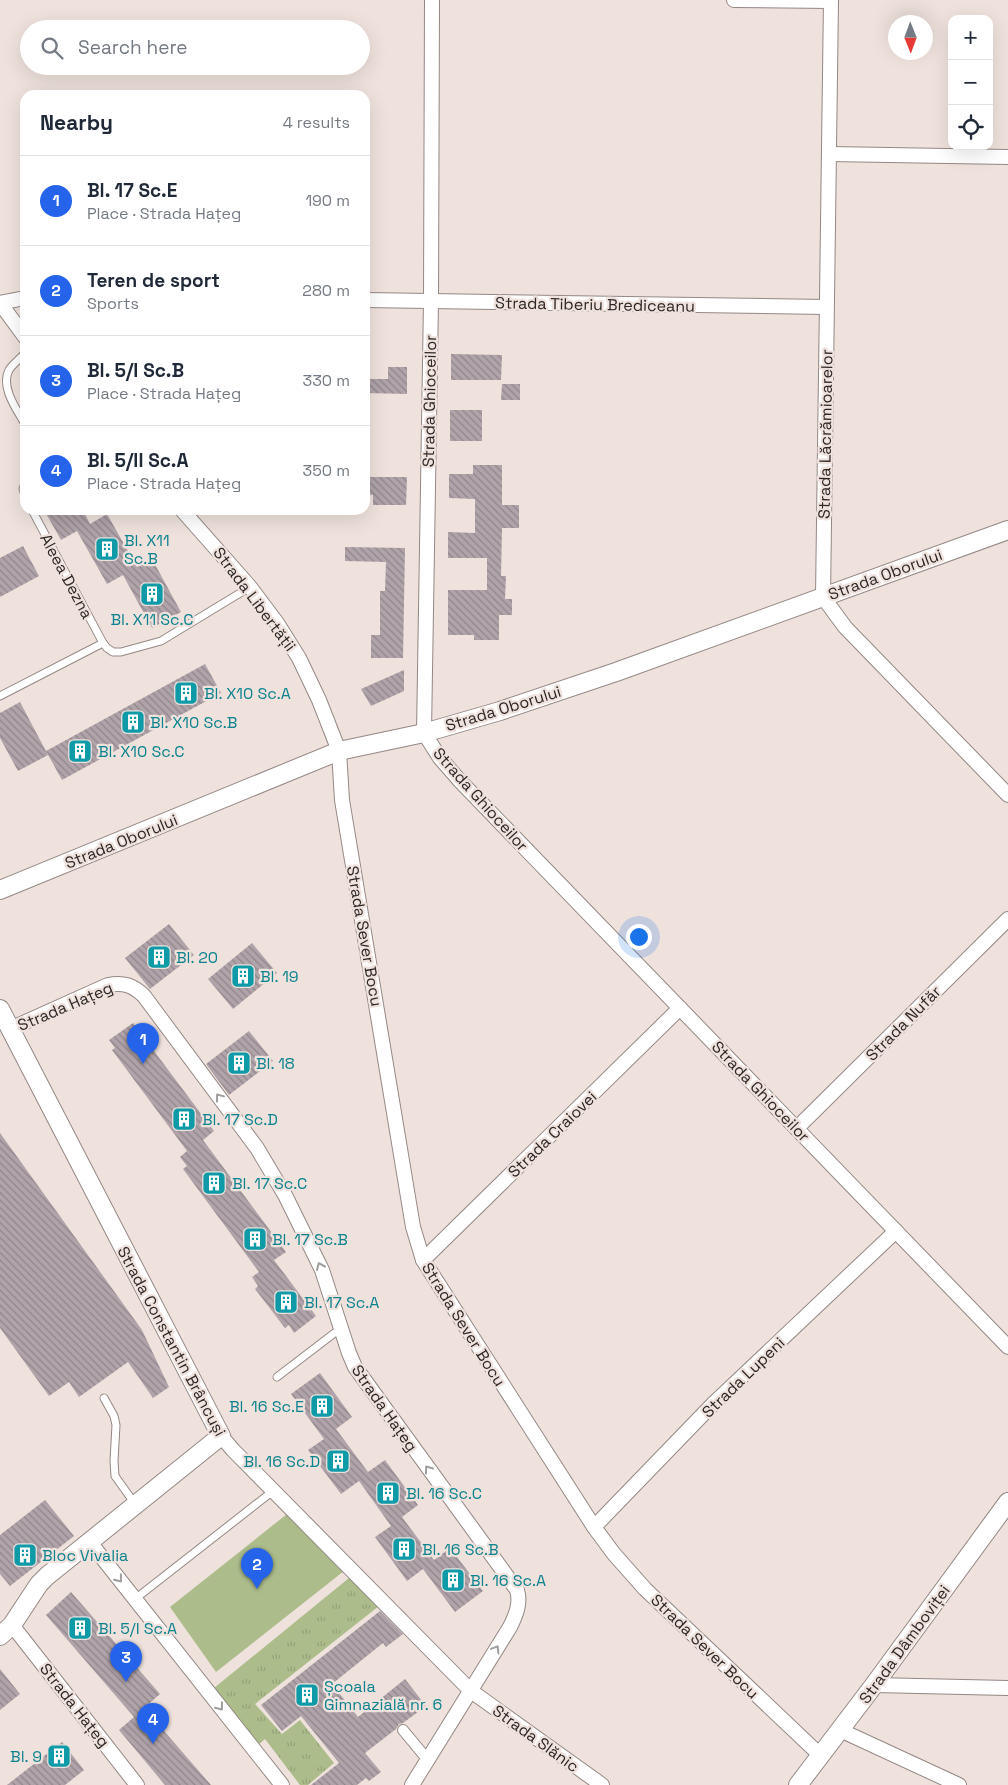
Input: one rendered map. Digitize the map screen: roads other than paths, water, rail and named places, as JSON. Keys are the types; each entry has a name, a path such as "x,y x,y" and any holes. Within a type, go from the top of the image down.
{"street":[{"name":"Strada Ghioceilor","path":"432,0 424,732 440,758 460,781 1008,1347"},
{"path":"734,0 831,1"},
{"name":"Strada Lăcrămioarelor","path":"823,597 831,1"},
{"path":"829,154 1008,157"},
{"path":"20,299 0,303 20,330"},
{"name":"Strada Tiberiu Brediceanu","path":"370,300 826,307"},
{"name":"Strada Libertății","path":"186,515 250,587 278,623 299,658 320,700 339,751"},
{"name":"Strada Oborului","path":"0,890 339,751 424,732 500,712 1008,530"},
{"path":"823,597 845,627 1008,795"},
{"name":"Strada Sever Bocu","path":"339,751 342,800 413,1227 423,1260 594,1527 614,1554 645,1589 820,1755"},
{"name":"Strada Nufăr","path":"797,1128 1008,919"},
{"name":"Strada Hațeg","path":"10,1029 108,985 120,983 138,989 257,1148 285,1195 322,1270 349,1353 364,1382 517,1590 519,1597 516,1614 510,1627 412,1785"},
{"name":"Strada Craiovei","path":"423,1260 680,1008"},
{"name":"Strada Constantin Brâncuși","path":"0,1009 221,1436 471,1691"},
{"name":"Strada Lupeni","path":"594,1527 713,1404 896,1231"},
{"name":"Strada Hațeg","path":"137,1785 6,1631 39,1584 89,1541 221,1436"},
{"name":"Strada Dâmboviței","path":"798,1785 1008,1502"},
{"path":"89,1541 282,1785"},
{"path":"874,1685 1008,1688"},
{"name":"Strada Slănic","path":"471,1691 602,1785"},
{"path":"403,1730 427,1759"},
{"path":"840,1730 959,1785"}],"lane":[{"path":"20,359 8,372 6,381 11,401 20,416"},
{"name":"Aleea Dezna","path":"35,515 102,643"},
{"path":"0,696 102,643 113,652 121,652 161,641 250,587"},
{"path":"276,1377 341,1328"},
{"path":"104,1398 114,1416 116,1424 115,1476 135,1505"},
{"path":"135,1599 273,1491"}],"place":[{"name":"Bl. X11 Sc.B","path":"107,549"},
{"name":"Bl. X11 Sc.C","path":"152,594"},
{"name":"Bl. X10 Sc.A","path":"186,693"},
{"name":"Bl. X10 Sc.B","path":"133,722"},
{"name":"Bl. X10 Sc.C","path":"80,751"},
{"name":"Bl. 20","path":"159,957"},
{"name":"Bl. 19","path":"243,976"},
{"name":"Bl. 18","path":"239,1063"},
{"name":"Bl. 17 Sc.E","path":"143,1064"},
{"name":"Bl. 17 Sc.D","path":"184,1119"},
{"name":"Bl. 17 Sc.C","path":"214,1183"},
{"name":"Bl. 17 Sc.B","path":"255,1239"},
{"name":"Bl. 17 Sc.A","path":"286,1302"},
{"name":"Bl. 16 Sc.E","path":"322,1406"},
{"name":"Bl. 16 Sc.D","path":"338,1461"},
{"name":"Bl. 16 Sc.C","path":"388,1493"},
{"name":"Bl. 16 Sc.B","path":"404,1549"},
{"name":"Bloc Vivalia","path":"25,1555"},
{"name":"Bl. 16 Sc.A","path":"453,1580"},
{"name":"Teren de sport","path":"257,1589"},
{"name":"Bl. 5/I Sc.A","path":"80,1628"},
{"name":"Bl. 5/I Sc.B","path":"126,1682"},
{"name":"Școala Gimnazială nr. 6","path":"307,1695"},
{"name":"Bl. 5/II Sc.A","path":"153,1744"},
{"name":"Bl. 9","path":"59,1756"}]}
